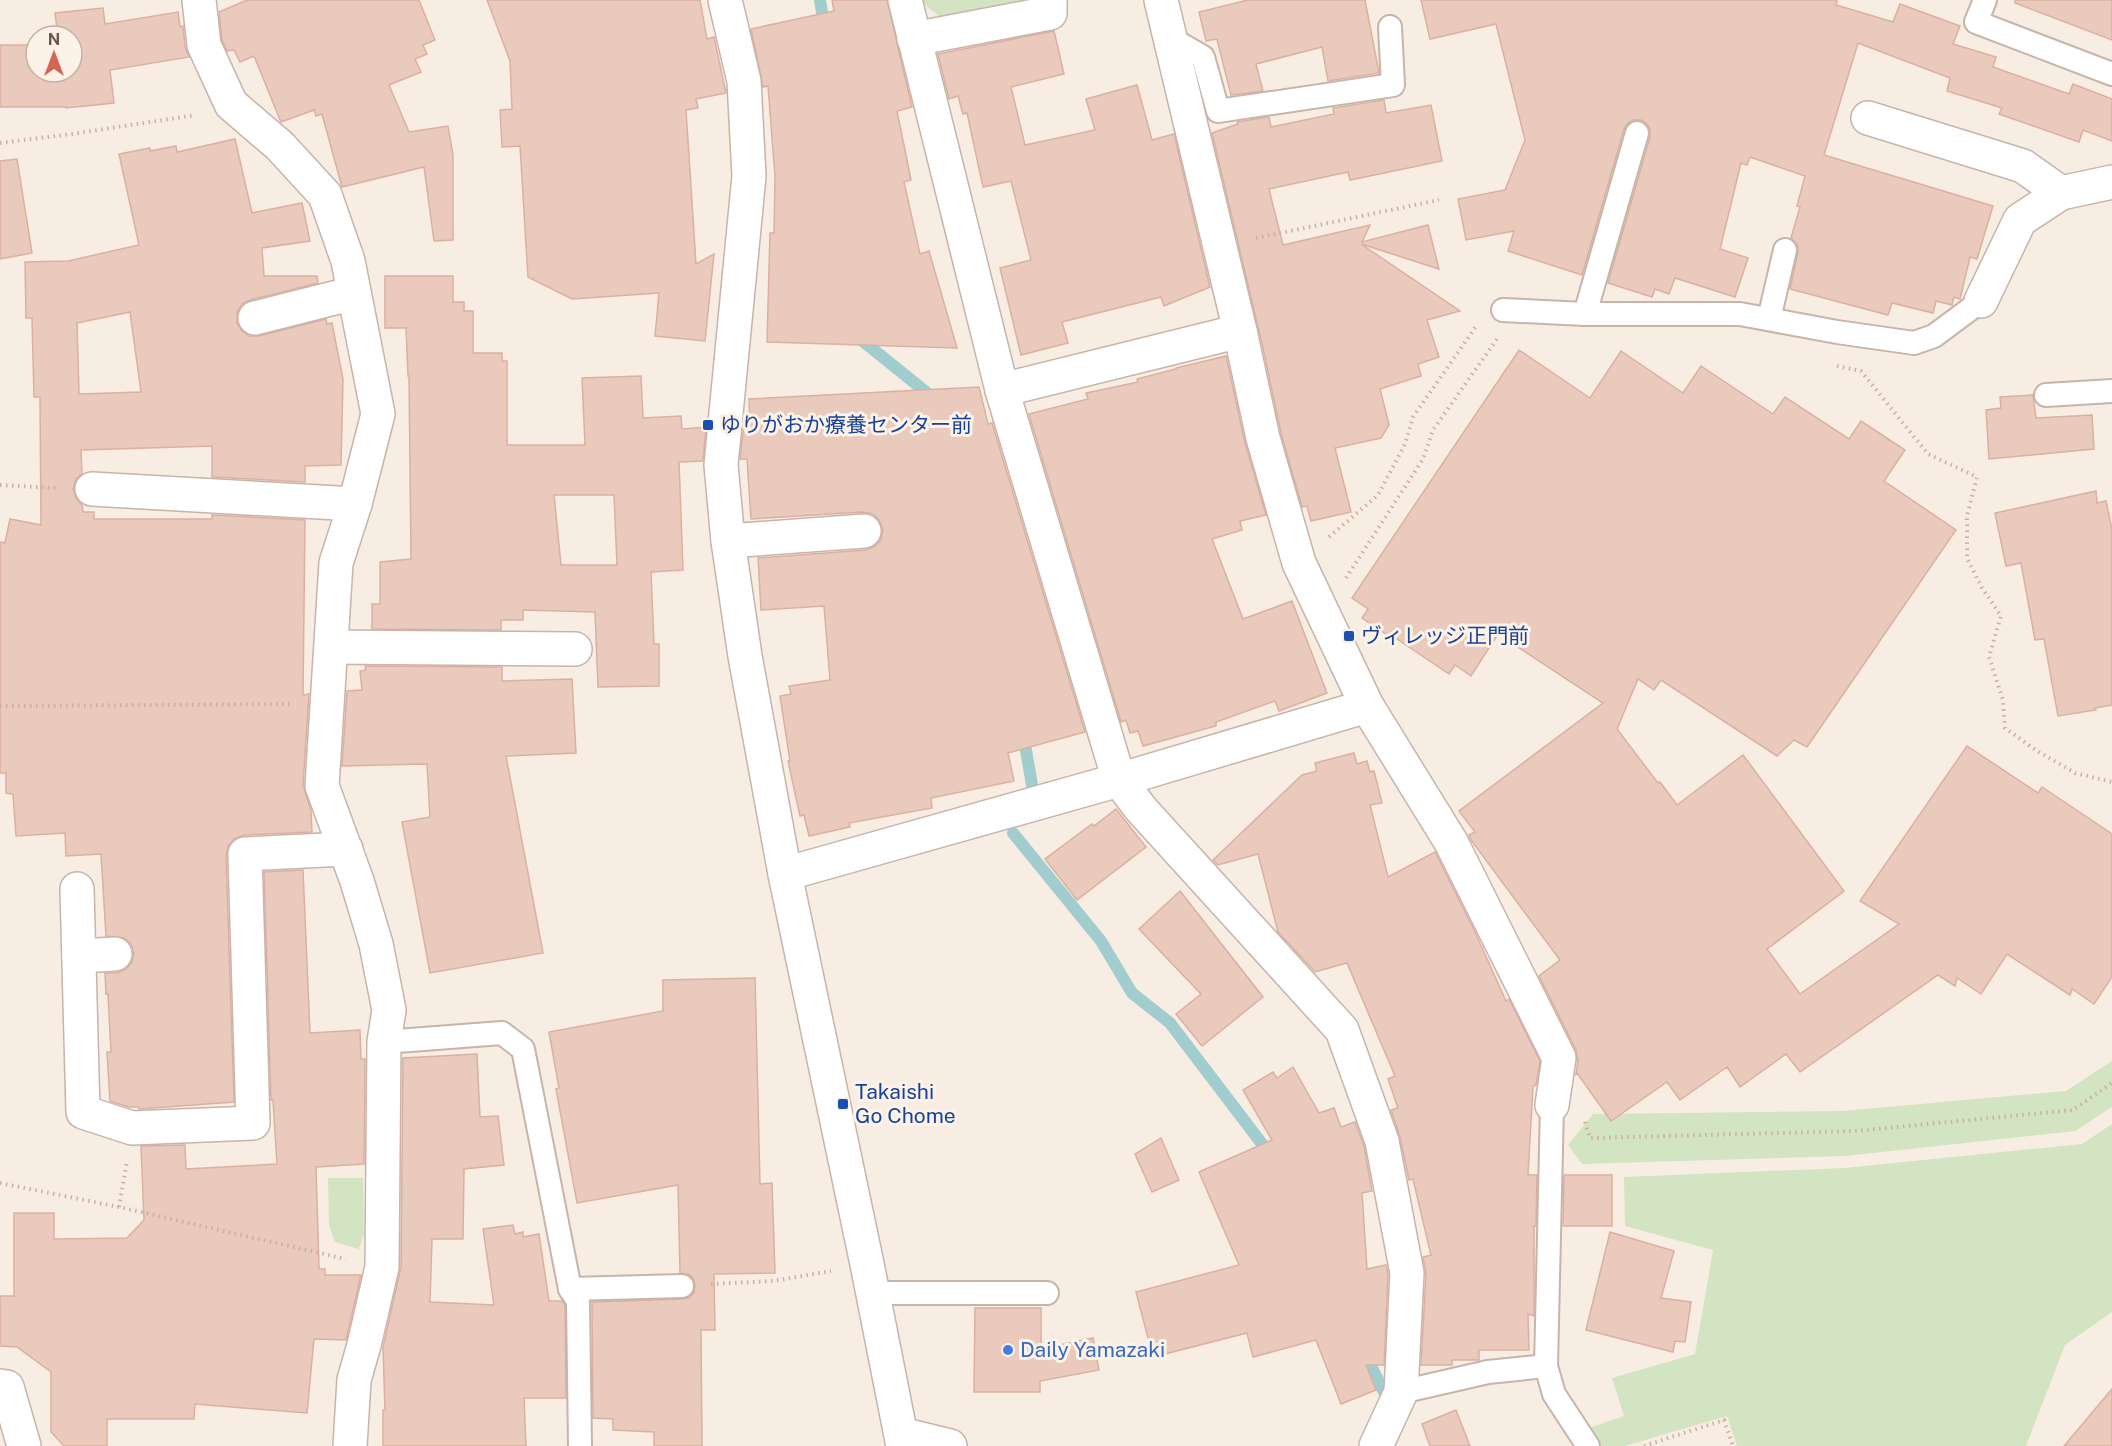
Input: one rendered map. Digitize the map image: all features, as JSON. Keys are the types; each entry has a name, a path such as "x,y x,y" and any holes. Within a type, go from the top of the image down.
{"street":[{"path":"199,0 204,45 231,104 280,146 325,195 348,261 378,414 355,504 336,563 322,786 346,849 376,944 388,1010 384,1042 382,1268 354,1380 351,1446"},
{"path":"725,0 744,81 748,177 721,465 728,541 745,656 785,874 902,1440 950,1446"},
{"path":"905,0 1002,390 1119,780 1141,808 1342,1030 1382,1142 1407,1272 1401,1392 1376,1446"},
{"path":"914,39 1050,13 1050,0"},
{"path":"1161,0 1240,331 1263,438 1299,563 1366,706 1450,842 1559,1058 1552,1105"},
{"path":"1868,118 2023,166 2061,193"},
{"path":"1980,301 2020,220 2061,193 2112,182"},
{"path":"255,318 354,293"},
{"path":"1002,390 1240,331"},
{"path":"92,489 355,504"},
{"path":"728,541 864,531"},
{"path":"331,647 575,649"},
{"path":"785,874 1119,780 1366,706"},
{"path":"77,889 83,1112 129,1147 253,1123 245,854 346,849"},
{"path":"79,956 115,954"},
{"path":"0,1386 7,1387 24,1446"}],"lane":[{"path":"1985,0 1976,22 2112,74"},
{"path":"1170,38 1203,57 1218,111 1393,85 1390,27"},
{"path":"1585,314 1637,133"},
{"path":"1769,320 1785,250"},
{"path":"1502,321 1585,314 1740,314 1914,343 1934,336 1980,301"},
{"path":"2046,395 2112,391"},
{"path":"384,1042 502,1033 523,1049 570,1289 578,1301 580,1446"},
{"path":"1552,1105 1546,1366 1554,1394 1588,1446"},
{"path":"570,1289 682,1286"},
{"path":"872,1293 1047,1293"},
{"path":"1401,1392 1488,1372 1546,1366"}],"path":[{"path":"0,143 72,135 159,121"},
{"path":"1221,250 1261,237 1439,200"},
{"path":"1299,563 1378,495 1405,444 1413,417 1483,317 1502,321 1433,430 1423,459 1343,582"},
{"path":"1828,364 1861,371 1928,454 1977,477 1967,516 1967,558 1982,588 2001,616 1989,657 2002,700 2005,728 2037,752 2075,773 2112,782"},
{"path":"0,485 92,489"},
{"path":"0,706 328,704"},
{"path":"1552,1105 1579,1104 1590,1138 1855,1131 2073,1110 2112,1083"},
{"path":"119,1207 129,1147"},
{"path":"0,1183 119,1207 382,1268"},
{"path":"682,1286 773,1281 838,1269"},
{"path":"1644,1446 1725,1420 1733,1446"}],"green space":[{"path":"922,0 1036,0 941,18"},
{"path":"2112,1061 2112,1107 2075,1131 1845,1156 1582,1164 1568,1145 1593,1114 1843,1111 2066,1091"},
{"path":"2112,1124 2112,1312 2065,1345 2026,1446 1737,1446 1727,1416 1625,1446 1597,1446 1586,1429 1624,1416 1612,1378 1695,1354 1713,1250 1625,1226 1624,1177 1844,1168 2082,1144"},
{"path":"328,1178 363,1178 364,1234 359,1249 335,1242 329,1225"}],"building":[{"path":"247,0 419,0 435,40 423,45 427,54 415,59 421,72 389,85 409,132 448,126 453,155 453,240 434,241 424,167 342,187 322,114 316,116 314,110 281,122 254,56 240,62 234,50 227,51 222,40 219,12"},
{"path":"487,0 700,0 707,39 714,37 726,93 696,99 698,108 686,110 696,264 714,254 705,341 655,336 659,293 572,299 528,277 520,146 502,147 500,110 512,109 510,61"},
{"path":"832,0 887,0 912,107 897,111 911,180 904,182 920,254 929,251 957,348 767,342 770,233 774,233 775,176 768,86 763,87 751,29 834,11"},
{"path":"1248,0 1365,0 1379,73 1328,81 1322,47 1256,64 1263,91 1231,95 1217,39 1206,41 1199,12"},
{"path":"1421,0 1837,0 1836,5 1893,22 1900,4 1960,26 1953,44 1996,57 1993,67 2069,94 2073,84 2112,99 2112,141 2083,130 2079,142 1999,114 2002,108 1947,91 1950,78 1858,43 1824,155 1993,206 1977,259 1970,257 1960,299 1954,297 1952,305 1936,301 1933,313 1892,303 1888,315 1790,289 1798,252 1798,246 1791,238 1800,207 1797,206 1805,176 1750,157 1747,165 1741,163 1720,249 1748,258 1735,297 1675,278 1669,294 1655,289 1652,297 1608,283 1650,137 1650,129 1641,120 1633,120 1624,129 1582,275 1508,251 1514,231 1466,240 1458,199 1505,190 1525,140 1496,24 1430,39"},
{"path":"2015,0 2112,0 2112,40 2015,3"},
{"path":"103,8 105,24 178,12 189,57 110,70 114,103 66,108 0,107 0,45 24,45 24,84 84,84 84,24 56,24 55,13"},
{"path":"1054,31 1064,74 1011,87 1025,145 1095,130 1086,99 1137,85 1152,140 1174,134 1210,287 1164,306 1161,297 1062,322 1068,343 1021,355 1000,268 1031,260 1011,181 983,187 967,113 963,114 958,96 949,99 938,54"},
{"path":"1384,100 1386,113 1431,105 1442,161 1350,180 1348,172 1269,189 1283,245 1370,225 1362,242 1428,225 1439,269 1361,244 1460,311 1427,320 1439,357 1418,364 1421,376 1380,389 1389,425 1381,438 1335,448 1351,512 1311,521 1307,506 1302,507 1281,433 1212,133 1238,124 1237,122 1269,117 1271,127 1334,114 1333,108"},
{"path":"235,139 252,213 302,203 310,241 262,248 264,276 317,276 318,283 250,300 242,304 237,312 237,323 249,336 259,336 326,319 327,324 332,323 343,379 341,465 305,466 305,482 212,477 212,446 81,450 82,474 76,479 73,489 82,505 83,512 94,512 94,519 212,519 212,515 305,520 303,695 309,694 303,785 311,811 312,832 244,835 234,839 228,846 226,855 234,1102 139,1109 139,1107 129,1107 110,1101 107,1052 111,1052 105,973 117,973 126,969 132,962 134,954 131,944 124,938 106,936 101,854 66,856 65,833 16,836 13,794 6,793 6,773 0,773 0,542 5,543 10,519 41,525 40,397 34,397 32,318 26,318 25,262 68,261 139,245 119,154 176,146 177,152","holes":["130,312 141,392 79,394 77,323"]},
{"path":"17,159 32,253 0,259 0,161"},
{"path":"385,276 453,276 453,302 464,302 464,311 473,311 473,353 502,353 502,361 507,361 507,445 585,445 582,378 641,376 643,418 681,416 682,429 706,427 703,461 679,462 683,570 651,572 654,644 659,644 659,686 598,687 595,612 523,610 523,620 501,620 501,630 372,629 372,604 380,604 380,562 411,559 409,376 406,328 385,328","holes":["554,495 614,495 617,565 561,565"]},
{"path":"1519,350 1590,398 1621,351 1683,393 1701,366 1773,414 1785,397 1849,439 1861,421 1905,450 1884,481 1956,530 1807,747 1794,740 1777,756 1661,680 1654,690 1638,679 1617,729 1677,805 1743,755 1844,891 1767,949 1800,994 1899,924 1860,901 1967,746 2038,793 2042,787 2112,834 2112,977 2094,1004 2072,989 2070,995 2007,954 1981,994 1957,978 1955,986 1938,975 1800,1072 1786,1054 1740,1087 1727,1067 1680,1100 1667,1082 1611,1121 1576,1074 1578,1061 1576,1050 1539,976 1560,960 1471,840 1469,835 1475,832 1459,811 1603,703 1498,634 1471,676 1455,665 1449,674 1362,618 1368,609 1352,598"},
{"path":"1226,356 1245,443 1266,515 1240,521 1242,530 1212,539 1243,619 1292,601 1327,693 1279,711 1275,701 1216,722 1216,726 1143,746 1138,731 1130,733 1126,720 1121,722 1029,414 1088,399 1086,393 1138,382 1137,379"},
{"path":"979,387 988,424 992,423 1085,732 1008,753 1014,781 931,798 932,808 849,823 850,827 809,836 804,815 800,816 788,761 790,761 780,696 791,694 789,686 830,680 824,606 761,610 758,558 866,550 881,540 883,529 873,514 863,512 751,519 747,459 740,459 744,424 750,424 749,399"},
{"path":"2033,395 2036,418 2092,415 2094,449 1989,459 1986,410 2001,408 2000,397"},
{"path":"2096,491 2097,503 2106,501 2112,529 2112,705 2058,716 2044,639 2035,640 2021,563 2006,566 1995,513"},
{"path":"365,666 502,667 502,681 572,679 576,753 506,756 543,953 430,973 402,822 430,817 427,764 342,766 347,691 362,690 360,671 366,670"},
{"path":"1354,753 1357,764 1367,761 1370,772 1374,771 1382,803 1370,805 1388,877 1435,852 1506,1001 1509,999 1540,1061 1536,1085 1533,1086 1528,1175 1537,1175 1536,1226 1534,1226 1534,1316 1528,1314 1529,1350 1479,1350 1479,1360 1452,1360 1452,1365 1421,1365 1426,1274 1423,1257 1431,1255 1413,1179 1409,1180 1400,1137 1391,1110 1398,1108 1388,1079 1395,1076 1347,963 1315,972 1278,932 1258,854 1218,865 1213,860 1302,775 1317,771 1315,763"},
{"path":"1116,809 1146,847 1077,900 1045,859"},
{"path":"303,870 310,1033 360,1030 361,1059 365,1059 364,1164 316,1167 319,1269 325,1269 325,1275 361,1275 346,1340 314,1339 307,1413 195,1404 194,1419 107,1419 107,1446 64,1446 51,1432 51,1372 17,1347 0,1346 0,1296 14,1296 14,1213 54,1213 54,1239 127,1238 144,1220 141,1146 185,1145 186,1169 277,1164 273,1100 271,1100 264,872"},
{"path":"1180,891 1263,997 1202,1046 1176,1014 1201,994 1139,929"},
{"path":"755,978 760,1184 772,1183 775,1273 714,1274 715,1330 701,1330 702,1446 654,1446 654,1432 613,1430 613,1419 593,1418 592,1302 682,1299 689,1298 694,1293 693,1278 688,1274 680,1273 678,1185 577,1203 556,1089 559,1088 549,1032 663,1011 663,980"},
{"path":"477,1054 480,1117 498,1116 504,1165 464,1169 463,1239 432,1239 430,1302 494,1305 483,1229 513,1225 515,1234 523,1232 523,1237 539,1234 549,1301 562,1301 565,1305 566,1398 524,1398 526,1446 383,1446 383,1410 385,1410 383,1347 401,1267 403,1058"},
{"path":"1293,1067 1319,1113 1334,1108 1341,1127 1355,1122 1364,1146 1372,1191 1362,1193 1367,1269 1386,1265 1388,1274 1384,1365 1366,1365 1376,1390 1341,1404 1316,1340 1253,1357 1247,1333 1153,1357 1136,1292 1239,1265 1199,1172 1272,1140 1243,1090 1273,1072 1277,1078"},
{"path":"1161,1138 1179,1180 1152,1192 1135,1154"},
{"path":"1564,1175 1612,1175 1612,1226 1563,1226"},
{"path":"1610,1232 1674,1251 1661,1298 1691,1302 1685,1342 1675,1341 1673,1352 1586,1330"},
{"name":"Daily Yamazaki","path":"975,1308 1041,1308 1041,1349 1093,1338 1099,1370 1040,1381 1040,1392 974,1392"},
{"path":"2112,1389 2112,1446 2064,1446"},
{"path":"1456,1410 1470,1446 1430,1446 1422,1424"}],"waterway":[{"path":"820,0 825,30"},
{"path":"860,334 864,342 926,392 929,402"},
{"path":"1023,733 1032,785"},
{"path":"1013,833 1101,941 1132,993 1170,1023 1272,1157"},
{"path":"1364,1352 1385,1394"}],"place":[{"name":"ゆりがおか療養センター前","path":"708,425"},
{"name":"ヴィレッジ正門前","path":"1349,636"},
{"name":"Takaishi Go Chome","path":"843,1104"},
{"name":"Daily Yamazaki","path":"1008,1350"}]}
